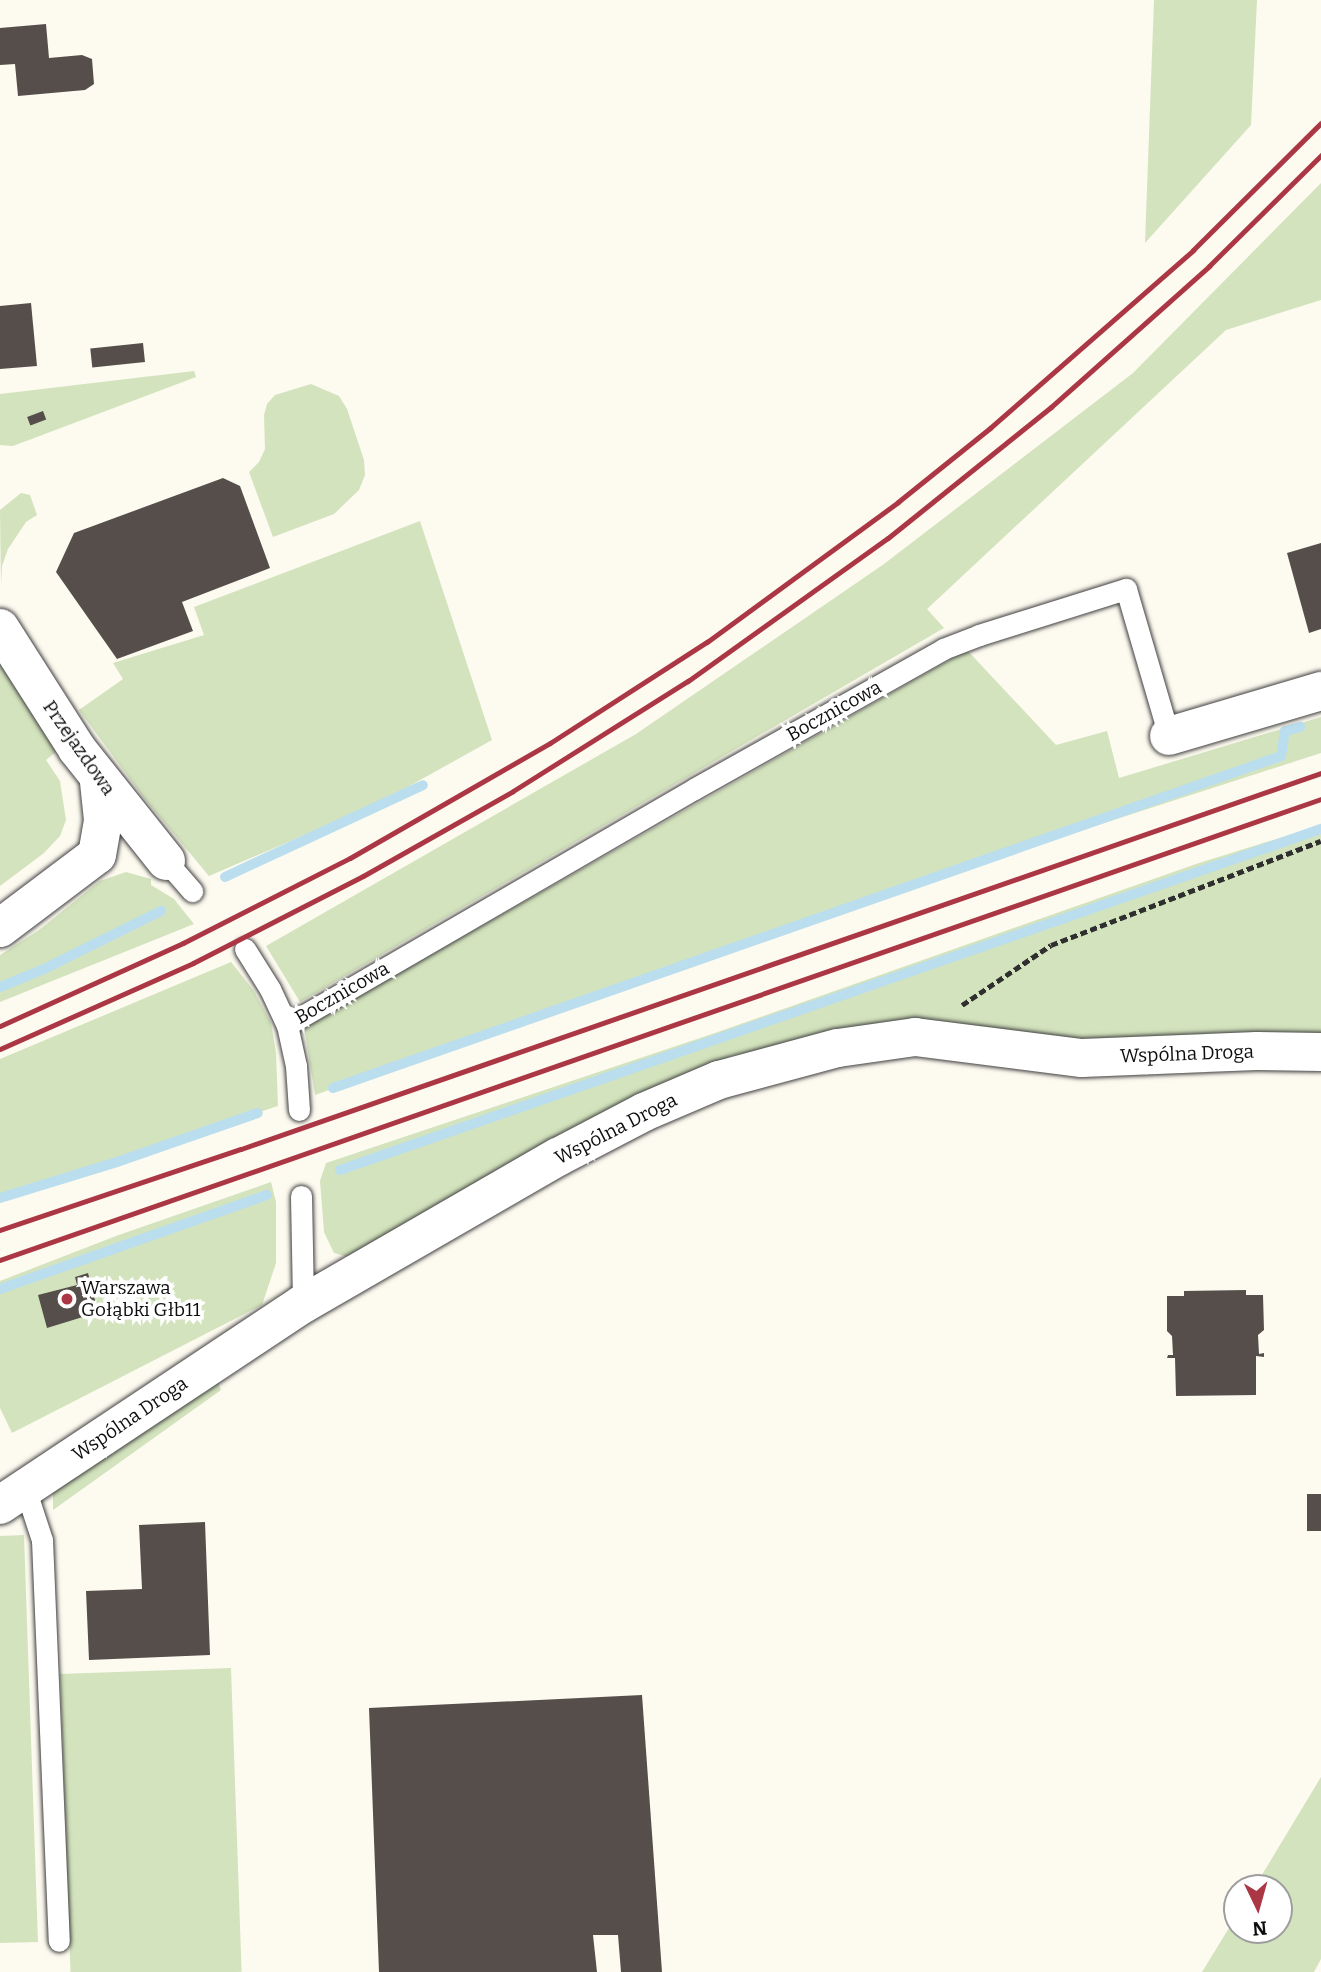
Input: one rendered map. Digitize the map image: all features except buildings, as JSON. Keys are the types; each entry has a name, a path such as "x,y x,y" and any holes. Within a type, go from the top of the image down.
{"street":[{"name":"Przejazdowa","path":"0,628 99,781 166,861"},
{"name":"Bocznicowa","path":"1169,736 1321,691"},
{"path":"0,928 97,855 103,820 99,781"},
{"name":"Wspólna Droga","path":"12,1497 303,1304 558,1157 644,1112 719,1080 795,1057 915,1037 1082,1058 1256,1051 1321,1052"}],"lane":[{"name":"Bocznicowa","path":"287,1024 943,649 979,635 1126,589 1169,736"},
{"path":"166,861 192,891"},
{"path":"245,949 270,989 287,1024 296,1066 299,1110"},
{"path":"301,1196 303,1304"},
{"path":"12,1497 42,1540 59,1941"}],"path":[{"path":"960,1006 1051,945 1321,841"}],"green space":[{"path":"1154,0 1257,0 1251,125 1145,243"},
{"path":"1321,183 1321,300 1226,330 927,609 944,628 300,1002 266,946 636,734 884,564 1133,373"},
{"path":"194,371 196,377 13,446 0,445 0,394"},
{"path":"311,384 339,396 347,409 364,460 365,475 359,490 334,514 273,537 249,472 259,462 265,449 264,415 267,404 275,395"},
{"path":"21,493 30,495 37,515 26,522 8,549 2,566 1,585 0,510"},
{"path":"420,521 492,740 377,804 209,876 144,798 79,710 123,679 113,663 204,635 194,607"},
{"path":"967,650 1056,745 1107,731 1119,778 1321,717 1321,753 751,937 315,1095 304,1027"},
{"path":"0,664 57,751 46,760 60,781 66,820 60,836 44,853 0,886"},
{"path":"1321,825 1321,1039 1095,1048 889,1026 731,1056 557,1144 352,1258 334,1253 324,1232 320,1181 326,1163 715,1033 1199,863"},
{"path":"126,872 151,879 151,885 174,899 194,924 0,1002 0,955 39,930 100,881"},
{"path":"231,962 254,991 271,1023 276,1053 278,1106 0,1196 0,1059"},
{"path":"271,1182 276,1202 276,1263 262,1305 12,1433 0,1408 0,1281 116,1236"},
{"path":"216,1377 221,1390 53,1510 53,1485"},
{"path":"24,1535 38,1942 0,1943 0,1536"},
{"path":"231,1668 242,1972 71,1972 60,1674"},
{"path":"1321,1777 1321,1959 1314,1972 1202,1972 1223,1938 1223,1944 1293,1944 1293,1874 1262,1874"}],"waterway":[{"path":"333,1088 1281,756 1285,731 1300,727"},
{"path":"225,877 423,785"},
{"path":"340,1170 1321,829"},
{"path":"0,987 44,969 161,911"},
{"path":"0,1198 117,1162 258,1113"},
{"path":"0,1289 267,1195"}],"railway":[{"path":"0,1026 183,943 350,858 550,743 707,642 898,502 990,428 1193,250 1321,123"},
{"path":"0,1049 193,963 363,876 513,791 688,681 888,538 1051,407 1209,266 1321,155"},
{"path":"0,1230 241,1149 1321,773"},
{"path":"0,1260 1321,799"}],"place":[{"name":"Warszawa Gołąbki Głb11","path":"67,1299"}]}
